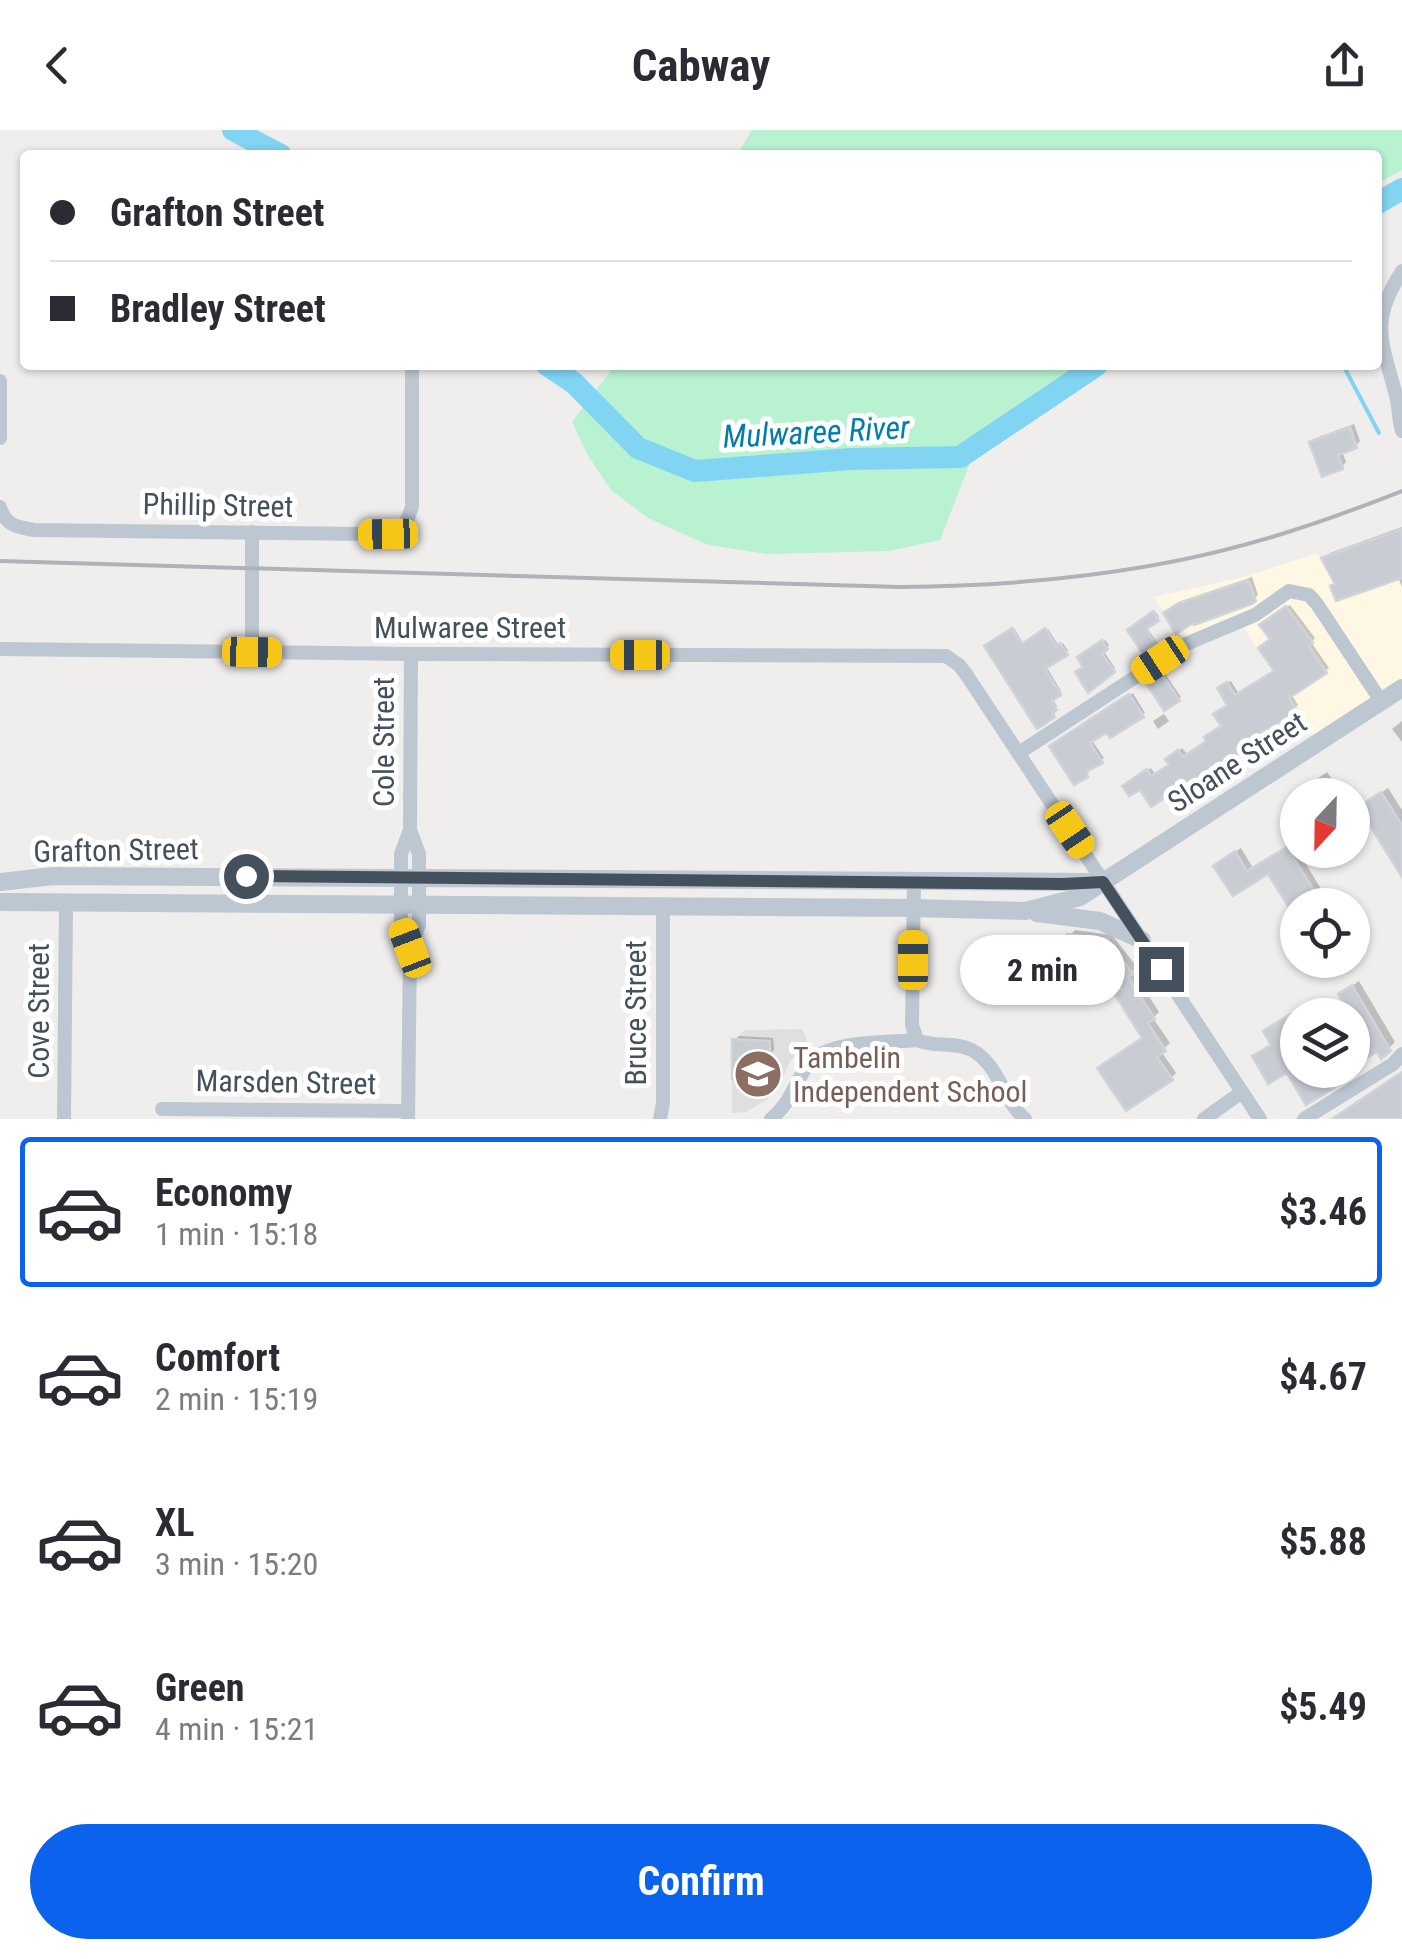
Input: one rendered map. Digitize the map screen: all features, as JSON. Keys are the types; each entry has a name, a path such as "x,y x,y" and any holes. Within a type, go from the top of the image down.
{"street":[{"path":"1382,316 1402,271"},
{"path":"1382,350 1400,408 1402,432"},
{"name":"Phillip Street","path":"0,507 8,523 34,530 388,534 400,530 412,506 412,370"},
{"path":"0,381 0,438"},
{"path":"252,532 252,652"},
{"path":"1260,1119 1019,754 1186,644 1254,614 1289,592 1309,595 1317,604 1381,701"},
{"name":"Mulwaree Street","path":"0,649 939,656 953,660 964,671 1019,754"},
{"name":"Cole Street","path":"408,1115 410,948 419,926 410,906 410,878 401,854 410,830 412,654"},
{"name":"Sloane Street","path":"1103,882 1402,688"},
{"name":"Grafton Street","path":"0,882 53,876 1103,882"},
{"path":"914,880 912,1025 917,1040"},
{"name":"Grafton Street","path":"0,902 1026,911 1080,897 1103,882"},
{"name":"Cove Street","path":"64,1119 66,903"},
{"name":"Bruce Street","path":"660,1119 663,907"},
{"path":"1026,911 1100,921 1142,940"},
{"path":"771,1119 784,1108 810,1061 820,1054 832,1048 917,1040 974,1052 990,1064 1007,1099 1026,1119"},
{"path":"1304,1119 1393,1064 1402,1054"},
{"path":"1204,1119 1242,1092"},
{"name":"Marsden Street","path":"162,1109 408,1115"}],"shaded area":[{"path":"1402,529 1402,688 1318,742 1239,621 1186,644 1154,597 1239,578 1316,554 1322,558"},
{"name":"Tambelin Independent School","path":"802,1029 808,1042 791,1060 768,1099 746,1112 732,1113 732,1039 744,1030"}],"green space":[{"path":"752,130 1402,130 1402,170 1382,181 1382,150 740,150"},
{"path":"611,370 1076,370 980,437 940,540 889,551 768,554 708,545 648,518 611,490 572,422"}],"building":[{"path":"1350,427 1357,448 1338,455 1343,469 1322,477 1309,442"},
{"path":"1402,529 1402,578 1336,601 1330,586 1335,584 1321,558"},
{"path":"1248,580 1256,601 1252,604 1193,623 1176,634 1163,613 1179,603"},
{"path":"1286,606 1313,643 1309,646 1327,673 1289,698 1297,710 1259,734 1263,740 1240,757 1170,802 1166,797 1151,807 1140,790 1129,796 1122,786 1147,769 1151,776 1169,765 1165,759 1178,750 1183,757 1221,726 1213,714 1227,705 1217,688 1227,682 1235,695 1274,671 1258,648 1270,639 1259,625"},
{"path":"1153,611 1159,621 1146,629 1158,648 1145,657 1127,630"},
{"path":"1012,628 1022,644 1045,628 1056,646 1060,643 1068,655 1045,669 1061,695 1052,701 1057,710 1052,712 1055,717 1037,729 984,646"},
{"path":"1102,640 1108,649 1102,654 1115,672 1088,693 1075,672 1083,667 1077,657"},
{"path":"1161,673 1180,701 1164,711 1146,683"},
{"path":"1129,694 1144,717 1110,738 1106,733 1090,743 1103,763 1086,772 1088,777 1074,785 1049,746"},
{"path":"1381,792 1402,825 1402,877 1370,826 1370,799"},
{"path":"1235,851 1247,871 1280,851 1280,868 1300,868 1312,888 1280,888 1280,893 1268,874 1233,896 1213,866"},
{"path":"1067,934 1106,939 1133,974 1128,977 1155,1019 1148,1023 1166,1051 1157,1057 1173,1080 1126,1111 1097,1068 1142,1038 1114,993 1122,989 1108,972 1095,982 1086,971 1100,958 1070,955"},
{"path":"1352,985 1360,998 1340,998 1338,994"},
{"path":"1370,1015 1391,1051 1381,1059 1377,1052 1370,1056"},
{"path":"1280,1021 1280,1077 1268,1084 1252,1056 1271,1045 1263,1031"},
{"path":"732,1039 770,1041 770,1057 756,1057 750,1080 732,1079"},
{"path":"1402,1072 1402,1119 1332,1119"},
{"path":"1296,1088 1334,1088 1306,1105"}],"waterway":[{"name":"Mulwaree River","path":"233,130 271,150"},
{"name":"Mulwaree River","path":"1382,201 1402,189"},
{"name":"Mulwaree River","path":"554,370 574,383 638,448 695,471 851,459 960,457 1090,370"},
{"path":"1346,370 1379,433"}],"railway":[{"path":"0,561 900,587 994,584 1088,576 1226,550 1337,516 1402,491"}],"place":[{"name":"Tambelin Independent School","path":"758,1074"}],"route":[{"path":"246,876 1103,882 1161,969"}]}
